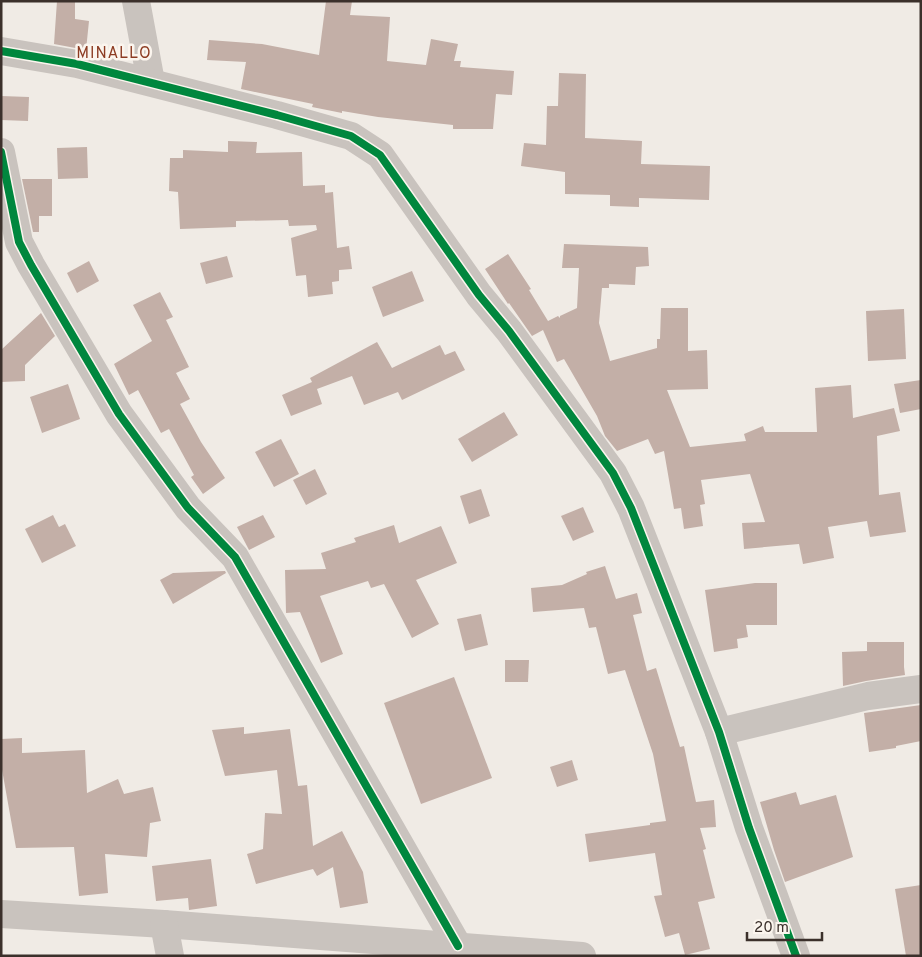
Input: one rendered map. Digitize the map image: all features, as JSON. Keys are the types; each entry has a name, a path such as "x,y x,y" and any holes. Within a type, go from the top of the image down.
{"street":[{"path":"136,1 151,82"},
{"path":"1,51 77,64 277,115 351,136 380,155 479,295 509,331 613,473 631,508 719,732 749,828 796,956"},
{"path":"1,152 19,242 31,265 120,414 188,508 234,557 472,950"},
{"path":"719,732 868,696 921,689"},
{"path":"1,914 164,924 472,950 582,956"},
{"path":"164,924 170,956"}],"building":[{"path":"57,1 75,1 75,19 89,21 86,50 54,44"},
{"path":"326,1 352,1 350,15 390,17 387,61 426,65 431,39 458,44 454,61 461,61 460,67 514,71 512,95 496,94 493,129 453,129 453,125 342,111 342,113 312,107 313,104 241,89 246,62 207,60 209,40 262,44 319,55"},
{"path":"559,73 586,74 585,138 642,141 641,164 710,166 709,200 639,198 639,207 610,206 610,195 565,194 565,172 521,166 524,143 546,145 547,106 558,106"},
{"path":"1,96 29,97 28,121 1,120"},
{"path":"228,141 257,142 256,153 302,152 303,186 325,185 325,193 333,192 337,248 349,246 352,269 339,270 339,281 332,282 333,294 308,297 306,275 296,276 291,238 317,230 316,225 289,226 288,220 236,221 236,227 180,229 178,192 169,191 170,158 183,158 183,150 228,152"},
{"path":"87,147 88,178 58,179 57,148"},
{"path":"22,179 52,179 52,216 39,216 39,232 33,232"},
{"path":"564,244 648,247 649,266 636,267 635,285 609,284 609,288 602,288 599,323 610,361 657,348 657,339 660,339 661,308 688,308 688,351 707,350 708,389 667,390 690,447 746,441 744,434 763,426 765,432 817,432 815,388 851,385 853,418 894,408 900,431 877,436 879,495 900,492 906,532 870,537 867,521 828,527 834,558 803,564 799,544 744,549 742,523 765,522 750,474 701,480 705,504 700,505 703,526 684,529 681,508 674,509 664,451 655,454 648,439 617,451 605,436 597,416 564,359 557,362 543,330 532,336 485,269 508,254 531,289 529,290 548,321 558,316 560,318 560,316 577,308 579,268 562,268"},
{"path":"227,256 233,277 206,284 200,263"},
{"path":"89,261 99,281 77,293 67,273"},
{"path":"412,271 424,301 383,317 372,287"},
{"path":"160,292 173,317 166,320 189,367 176,373 190,399 180,404 201,442 225,478 203,494 191,477 194,475 169,429 161,433 138,390 129,395 114,364 152,341 133,305"},
{"path":"904,309 906,359 868,361 866,311"},
{"path":"41,313 55,336 25,365 25,381 1,382 1,350"},
{"path":"377,342 392,368 440,345 445,355 455,351 465,370 402,400 398,392 364,405 352,376 317,389 322,404 291,416 282,395 312,382 310,378"},
{"path":"921,380 921,409 900,413 894,384"},
{"path":"68,384 80,419 42,433 30,397"},
{"path":"504,412 518,435 472,462 458,439"},
{"path":"281,439 299,474 274,487 255,452"},
{"path":"315,469 327,494 306,505 293,480"},
{"path":"481,489 490,516 469,524 460,496"},
{"path":"583,507 594,532 573,541 561,516"},
{"path":"53,515 59,527 65,524 76,546 42,563 25,529"},
{"path":"263,515 275,537 249,550 237,527"},
{"path":"394,525 399,543 441,526 457,563 416,580 439,624 412,638 384,584 371,588 368,581 320,596 343,654 321,663 300,612 286,613 285,570 326,569 321,553 356,542 354,538"},
{"path":"605,566 616,599 637,593 642,613 633,615 647,671 656,668 680,747 684,746 696,802 714,800 716,827 700,828 706,849 703,850 715,898 698,902 710,949 685,955 679,933 665,937 654,896 662,895 655,853 589,862 585,834 666,821 653,754 625,670 608,674 596,627 589,628 584,608 533,612 531,588 562,585 587,574 586,572"},
{"path":"225,571 226,573 173,604 160,580 173,573"},
{"path":"755,583 777,583 777,625 746,625 748,637 737,639 738,648 714,652 705,590"},
{"path":"481,614 488,645 465,651 457,619"},
{"path":"867,642 904,642 905,675 843,686 842,652 867,651"},
{"path":"505,660 529,660 528,682 505,682"},
{"path":"454,677 492,778 421,804 384,703"},
{"path":"921,705 921,741 896,746 896,748 869,752 864,713"},
{"path":"244,727 244,734 290,729 298,786 307,785 313,846 342,831 363,872 368,903 340,908 333,867 317,876 313,869 256,884 247,854 263,849 265,813 282,814 277,770 225,776 212,730"},
{"path":"22,738 22,753 85,750 87,793 118,779 124,794 153,787 161,821 150,823 147,857 105,854 108,893 79,896 74,847 16,848 1,764 1,739"},
{"path":"572,760 578,780 557,787 550,767"},
{"path":"796,792 800,805 836,795 853,857 785,882 760,802"},
{"path":"211,859 217,906 189,910 188,898 156,901 152,866"},
{"path":"921,885 921,956 906,956 895,889"}],"cycle path":[{"path":"1,51 77,64 277,115 351,136 380,155 479,295 509,331 613,473 631,508 719,732 749,828 796,956"},
{"path":"1,152 19,242 31,265 119,414 188,508 235,557 458,946"}],"district":[{"name":"MINALLO","path":"114,52"}]}
